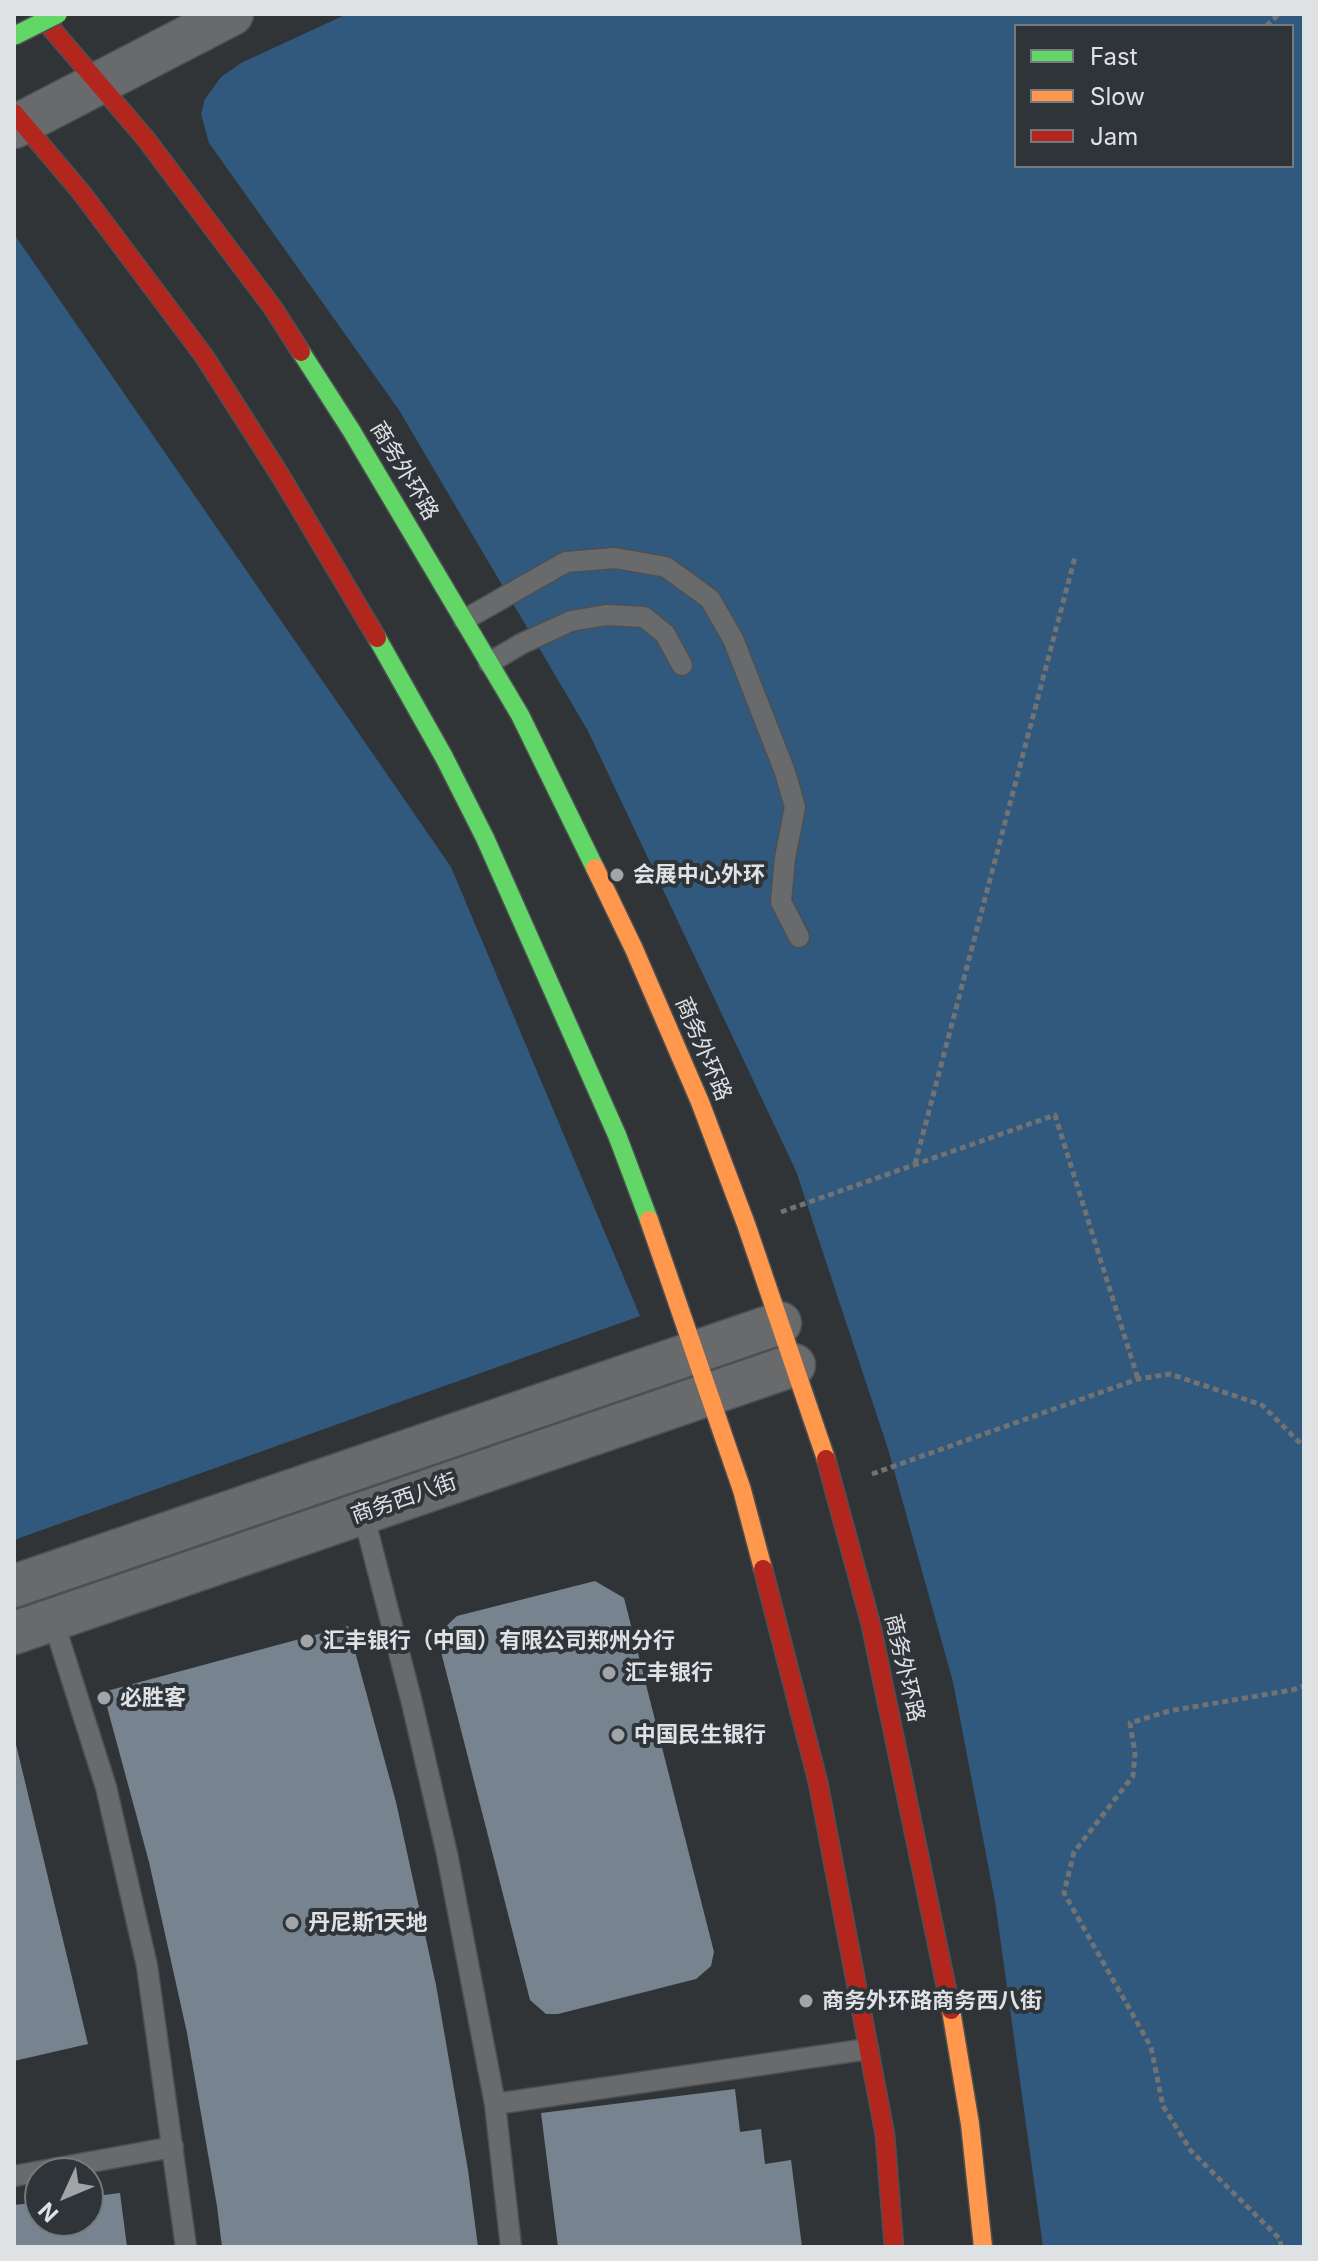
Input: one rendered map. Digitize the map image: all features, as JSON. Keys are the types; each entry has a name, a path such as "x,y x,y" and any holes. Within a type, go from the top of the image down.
{"street":[{"name":"商务外环路","path":"39,14 146,139 273,308 351,430 520,715 634,949 700,1102 746,1224 834,1487 871,1625 951,2007 970,2124 983,2247"},
{"path":"14,36 58,14"},
{"path":"232,14 99,83 17,121 81,192 204,356 369,624 444,757 485,838 617,1135 662,1254 742,1490 818,1782 885,2135 894,2247"},
{"name":"商务西八街","path":"14,1586 780,1323"},
{"name":"商务西八街","path":"14,1633 794,1365"}],"lane":[{"path":"464,620 566,562 615,558 666,567 710,599 733,639 785,772 795,807 785,858 781,902 799,937"},
{"path":"489,663 571,621 606,615 644,617 665,634 682,665"},
{"path":"363,1513 447,1854 495,2104 511,2247"},
{"path":"53,1620 106,1787 147,1966 186,2247"},
{"path":"495,2104 868,2049"},
{"path":"14,2176 173,2147"}],"path":[{"path":"915,1164 1075,557"},
{"path":"746,1224 1055,1115 1138,1379"},
{"path":"834,1487 1138,1379 1170,1374 1262,1405 1304,1447"},
{"path":"1281,2247 1280,2239 1191,2151 1163,2106 1151,2047 1064,1893 1074,1852 1133,1776 1135,1753 1130,1723 1169,1711 1304,1686"}],"shaded area":[{"path":"347,14 1304,14 1304,2247 1043,2247 995,1901 953,1682 888,1449 796,1171 588,731 399,410 209,143 201,114 205,99 221,77 241,63"},
{"path":"14,234 451,867 640,1316 14,1540"}],"building":[{"path":"595,1581 624,1598 714,1952 711,1966 696,1979 558,2014 546,2014 530,2000 439,1644 442,1630 457,1616"},
{"name":"丹尼斯1天地","path":"348,1626 396,1802 436,1985 478,2247 222,2247 187,2033 149,1862 103,1692"},
{"path":"14,1736 88,2044 14,2061"},
{"path":"735,2089 740,2132 761,2129 765,2164 791,2160 802,2247 558,2247 541,2113"},
{"path":"120,2193 127,2247 14,2247 14,2205 24,2204 24,2237 104,2237 104,2195"}],"traffic: fast":[{"path":"14,36 58,14"},
{"path":"301,352 351,430 520,715 595,868"},
{"path":"377,638 444,757 485,838 617,1135 649,1220"}],"traffic: slow":[{"path":"595,868 634,949 700,1102 746,1224 826,1459"},
{"path":"649,1220 742,1490 763,1569"},
{"path":"951,2010 970,2124 983,2247"}],"traffic: jam":[{"path":"39,14 146,139 273,308 301,352"},
{"path":"14,113 81,192 204,356 280,475 377,638"},
{"path":"826,1459 871,1625 951,2010"},
{"path":"763,1569 818,1782 885,2135 894,2247"}],"place":[{"name":"会展中心外环","path":"617,875"},
{"name":"汇丰银行（中国）有限公司郑州分行","path":"307,1641"},
{"name":"汇丰银行","path":"609,1673"},
{"name":"必胜客","path":"104,1698"},
{"name":"中国民生银行","path":"618,1735"},
{"name":"丹尼斯1天地","path":"292,1923"},
{"name":"商务外环路商务西八街","path":"806,2001"}]}
